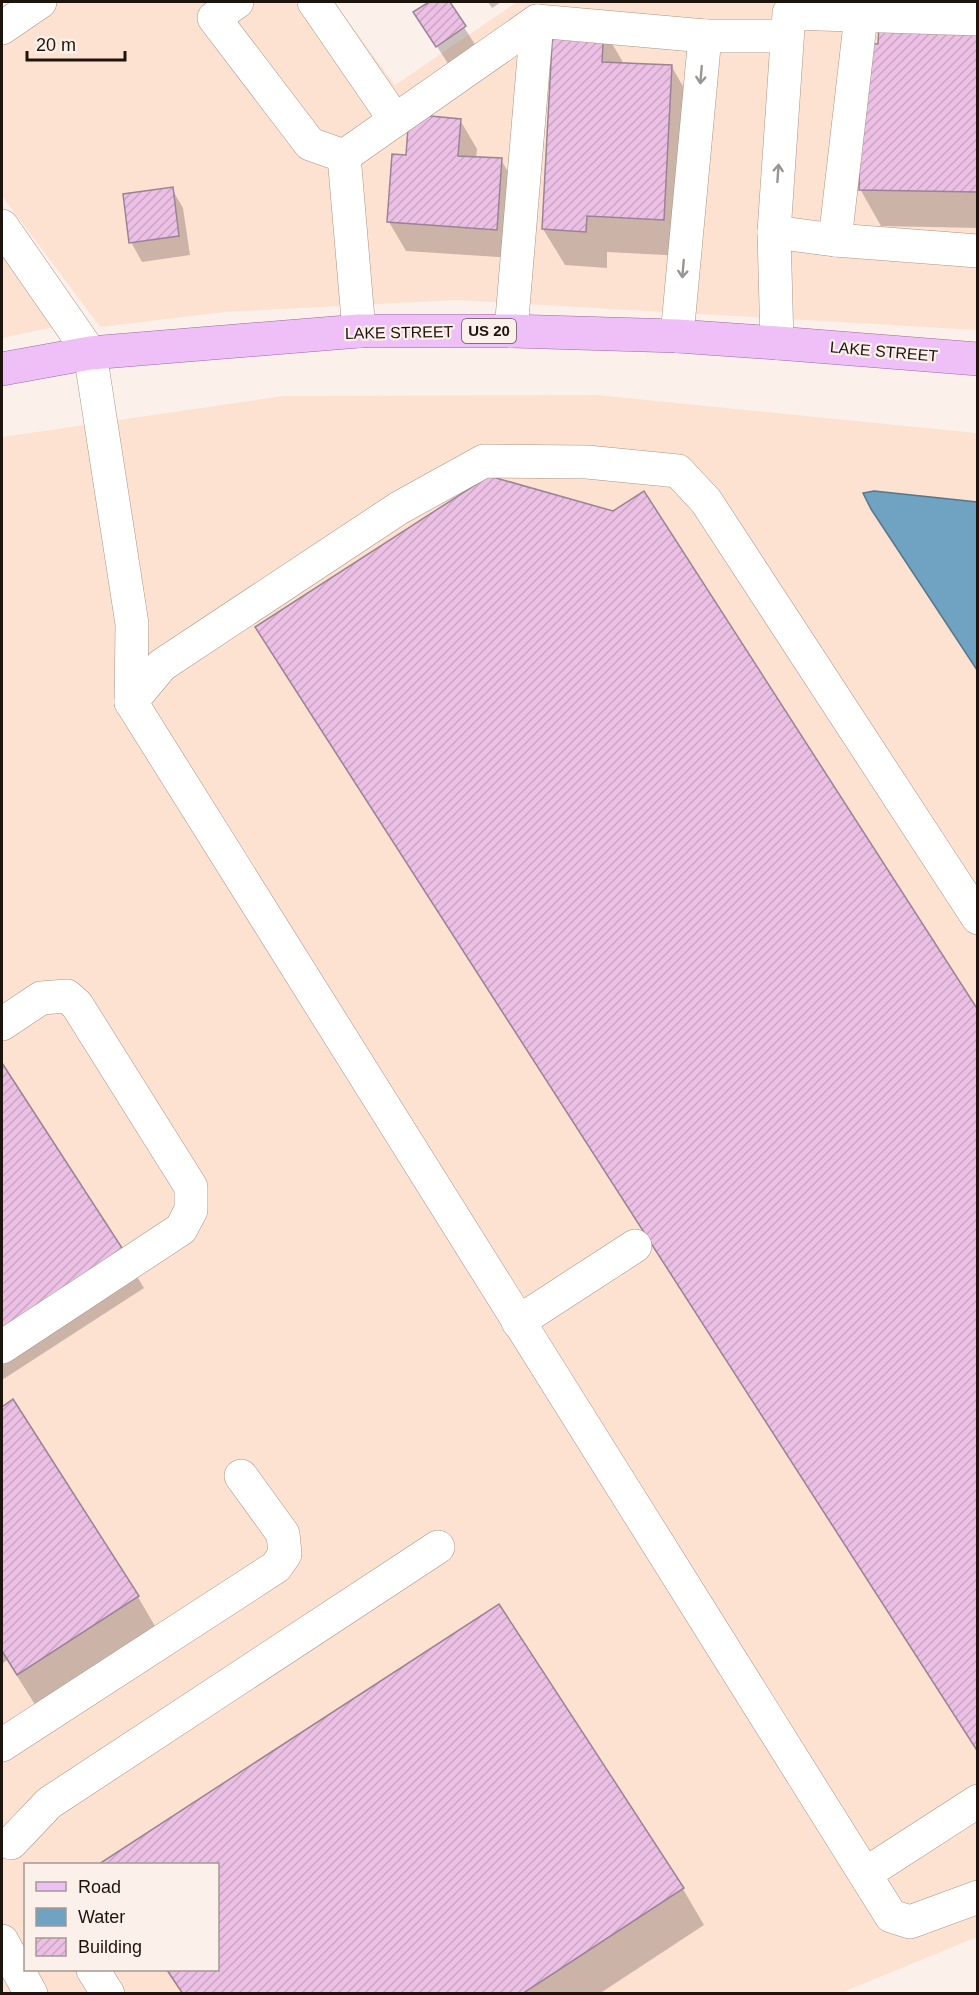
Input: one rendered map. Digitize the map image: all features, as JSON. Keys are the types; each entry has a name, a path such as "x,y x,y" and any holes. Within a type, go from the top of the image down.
{"main road":[{"name":"LAKE STREET","path":"2,369 90,353 359,331 511,331 677,336 978,359"}],"street":[{"path":"2,28 40,2"},
{"path":"237,2 214,18 310,144 344,156"},
{"path":"314,2 395,120"},
{"path":"344,156 537,21 705,36 861,16 978,18"},
{"path":"835,240 861,16"},
{"path":"511,331 537,21"},
{"path":"777,343 774,232 788,25"},
{"path":"677,336 705,36"},
{"path":"344,156 359,331"},
{"path":"2,226 90,353 132,624 131,702 891,1916 910,1923 978,1897"},
{"path":"774,232 835,240 978,251"},
{"path":"131,702 162,665 399,508 484,461 587,462 678,471 706,501 978,918"},
{"path":"2,1024 41,998 67,996 77,1005 191,1188 191,1210 181,1229 2,1347"},
{"path":"518,1322 635,1246"},
{"path":"2,1745 276,1567 285,1554 283,1534 241,1476"},
{"path":"13,1850 49,1803 438,1547"},
{"path":"865,1874 978,1801"},
{"path":"2,1941 31,1994"},
{"path":"94,1971 108,1994"}],"shaded area":[{"path":"18,2 334,2 395,85 517,2 945,2 977,4 977,330 456,300 225,312 100,327 2,196 2,13"},
{"path":"2,251 55,327 2,338"},
{"path":"598,395 977,433 977,1937 841,1993 2,1993 2,437 283,396"}],"water":[{"path":"874,491 977,502 977,670 871,509 863,493"}],"building":[{"path":"429,2 450,2 466,26 436,47 413,12"},
{"path":"879,24 978,34 978,192 859,190 862,43 878,44"},
{"path":"553,25 604,27 602,62 672,65 664,220 587,216 586,232 542,229"},
{"path":"409,114 461,119 458,156 502,158 497,230 387,222 392,154 406,155"},
{"path":"173,187 179,236 129,243 123,194"},
{"path":"489,476 613,511 644,491 978,1010 978,1752 255,627"},
{"path":"2,1063 124,1251 2,1330"},
{"path":"13,1399 139,1596 17,1675 2,1651 2,1407"},
{"path":"499,1604 684,1888 522,1994 183,1994 168,1971 219,1971 219,1863 101,1863"}]}
